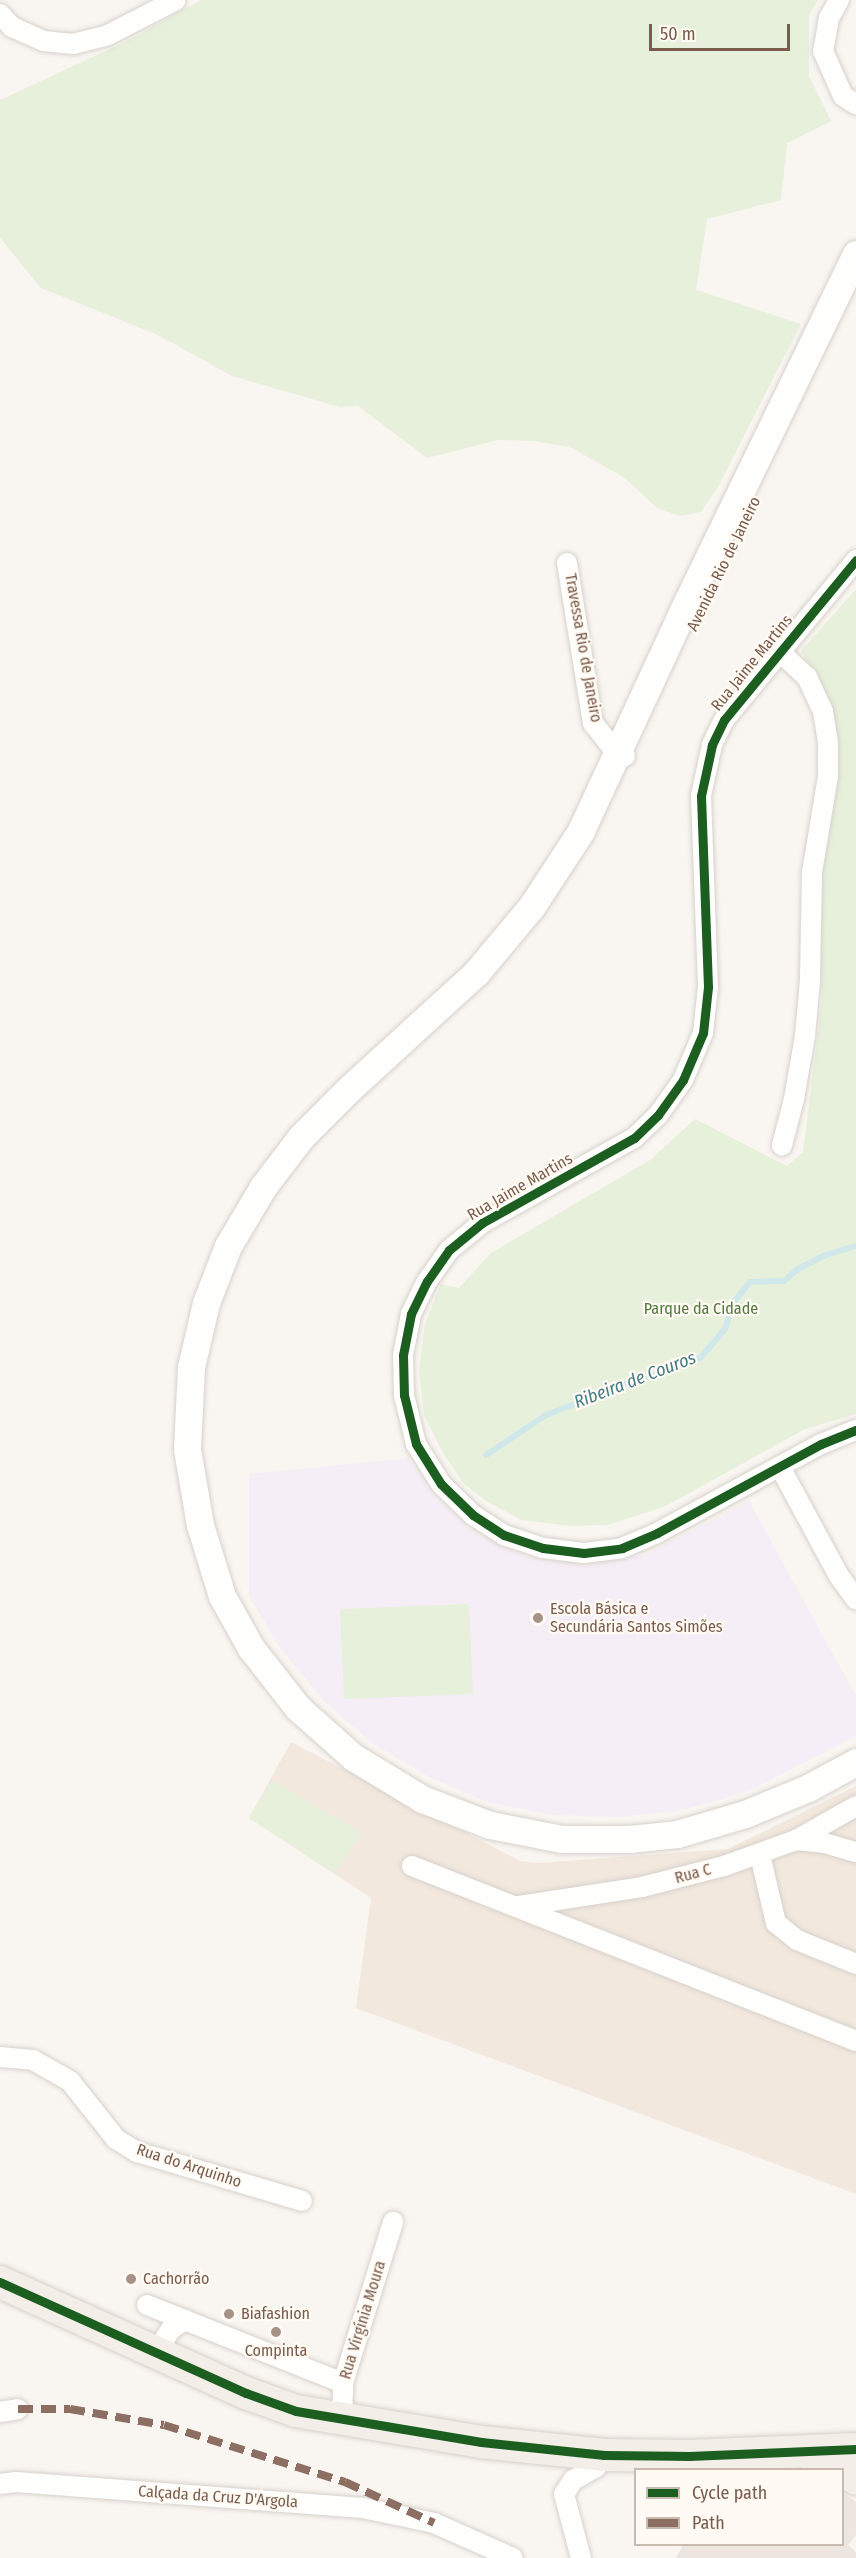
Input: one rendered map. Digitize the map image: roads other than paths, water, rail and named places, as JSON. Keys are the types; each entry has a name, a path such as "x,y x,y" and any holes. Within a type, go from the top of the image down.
{"main road":[{"path":"0,2282 246,2393 296,2411 342,2420 481,2442 604,2455 689,2456 856,2449"},
{"path":"802,2450 841,2468"},
{"path":"844,2470 856,2480"}],"street":[{"path":"0,14 12,27 44,41 73,44 108,35 176,0"},
{"path":"839,0 829,18 823,51 843,96 856,104"},
{"path":"621,754 856,254"},
{"name":"Avenida Rio de Janeiro","path":"856,291 707,602 621,754 581,831 532,906 476,973 351,1087 301,1137 263,1187 228,1246 206,1302 191,1367 187,1449 200,1525 222,1596 251,1648 298,1708 353,1757 422,1799 490,1825 562,1839 628,1839 677,1834 745,1815 808,1788 856,1762"},
{"name":"Rua Jaime Martins","path":"856,560 724,720 712,745 701,796 708,987 703,1033 683,1080 658,1115 634,1138 482,1223 449,1250 427,1281 411,1314 403,1355 404,1395 416,1444 441,1484 473,1515 504,1535 543,1548 584,1553 622,1548 657,1533 821,1444 856,1430"},
{"name":"Travessa Rio de Janeiro","path":"567,563 593,723 621,754"},
{"path":"780,652 807,677 822,711 828,744 828,776 812,873 810,980 805,1036 794,1099 782,1145"},
{"path":"780,1467 839,1576 856,1599"},
{"name":"Rua C","path":"519,1906 642,1887 760,1855 796,1840 856,1806"},
{"path":"796,1840 824,1843 856,1852"},
{"path":"760,1855 776,1923 797,1941 856,1964"},
{"path":"412,1866 519,1906 856,2041"},
{"name":"Rua do Arquinho","path":"0,2057 33,2060 70,2081 116,2139 137,2151 303,2201"},
{"name":"Rua Virgínia Moura","path":"342,2420 343,2383 393,2222"},
{"path":"147,2305 343,2383"},
{"path":"156,2352 171,2329 185,2320"},
{"path":"581,2558 564,2494 573,2480 596,2467 604,2455"},
{"name":"Calçada da Cruz D'Argola","path":"0,2484 16,2482 336,2505 394,2513 434,2523 513,2558"}],"waterway":[{"name":"Ribeira de Couros","path":"486,1455 546,1415 612,1386 640,1381 700,1358 725,1329 733,1303 750,1282 784,1281 798,1269 823,1256 856,1246"}],"place":[{"name":"Escola Básica e Secundária Santos Simões","path":"538,1618"},
{"name":"Cachorrão","path":"131,2279"},
{"name":"Biafashion","path":"229,2314"},
{"name":"Compinta","path":"276,2332"}],"park label":[{"name":"Parque da Cidade","path":"701,1309"}]}
